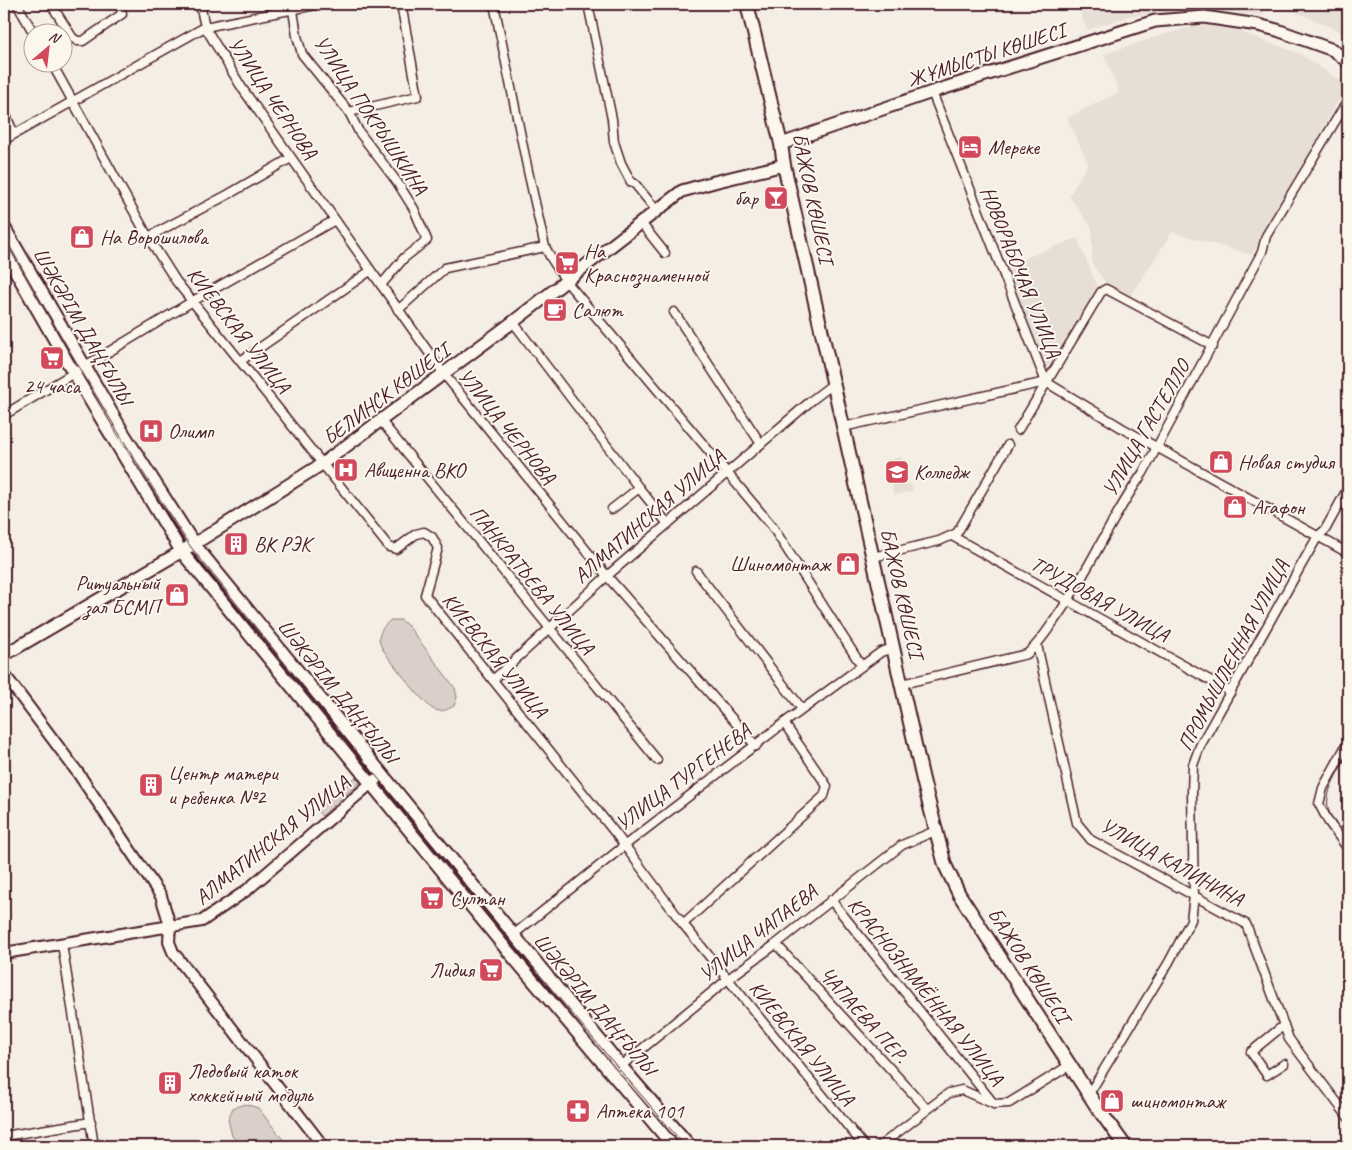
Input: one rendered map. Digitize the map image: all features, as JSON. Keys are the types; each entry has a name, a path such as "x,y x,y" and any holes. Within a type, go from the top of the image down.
{"main road":[{"name":"БАЖОВ КӨШЕСІ","path":"747,4 781,144 784,166 935,831 945,865 959,894 1088,1094 1125,1146"},
{"name":"ЖҰМЫСТЫ КӨШЕСІ","path":"781,144 932,92 1155,21 1204,17 1258,25 1333,50 1348,62"},
{"name":"БЕЛИНСК КӨШЕСІ","path":"4,655 194,544 322,464 513,322 682,191 784,166"},
{"name":"ШӘКӘРІМ ДАҢҒЫЛЫ","path":"4,227 139,458 194,544 513,935 690,1146"},
{"name":"ШӘКӘРІМ ДАҢҒЫЛЫ","path":"4,251 73,372 181,551 502,944 673,1146"},
{"name":"УЛИЦА ТУРГЕНЕВА","path":"502,944 513,935"},
{"name":"УЛИЦА ЧАПАЕВА","path":"611,1075 621,1066"}],"street":[{"path":"17,4 27,22"},
{"path":"51,4 72,37 76,41 83,41 122,14 120,4"},
{"name":"УЛИЦА ЧЕРНОВА","path":"200,4 205,27 242,88 444,374 607,576 756,746"},
{"path":"4,140 72,100 205,27 292,6 320,4"},
{"path":"349,112 418,96 401,4"},
{"path":"494,4 545,247 566,281 772,526 861,666"},
{"path":"588,4 612,119 614,142 621,163 631,182 635,184 657,211"},
{"name":"УЛИЦА ПОКРЫШКИНА","path":"292,6 302,54 349,112 359,132 414,210 427,240 404,258 381,285"},
{"name":"КИЕВСКАЯ УЛИЦА","path":"57,72 148,237 176,281 242,360 389,547 396,549 416,534 424,532 432,537 438,548 425,595 616,834 683,924 864,1146"},
{"name":"НОВОРАБОЧАЯ УЛИЦА","path":"932,92 1046,382"},
{"name":"УЛИЦА ГАСТЕЛЛО","path":"902,684 1028,654 1037,645 1068,601 1126,497 1158,447 1262,252 1266,236 1348,100"},
{"path":"4,111 14,134"},
{"path":"148,237 292,158"},
{"path":"4,415 193,301 335,220"},
{"path":"641,223 665,253"},
{"path":"398,310 445,268 545,247"},
{"path":"242,360 370,270"},
{"path":"1018,430 1101,292 1106,289 1213,346"},
{"path":"674,312 761,444"},
{"path":"513,322 668,524"},
{"path":"844,427 1046,382 1122,428 1348,553"},
{"name":"АЛМАТИНСКАЯ УЛИЦА","path":"493,680 607,576 833,384"},
{"name":"ПАНКРАТЬЕВА УЛИЦА","path":"381,421 657,760"},
{"path":"873,557 939,541 957,532 1008,445"},
{"path":"612,508 639,488"},
{"name":"ПРОМЫШЛЕННАЯ УЛИЦА","path":"1088,1094 1169,962 1191,920 1194,896 1193,765 1200,746 1318,536 1326,530 1348,488"},
{"name":"ТРУДОВАЯ УЛИЦА","path":"952,536 1231,692"},
{"path":"696,571 802,709"},
{"name":"УЛИЦА КАЛИНИНА","path":"1037,645 1077,823 1091,840 1246,924 1289,1038 1348,1117"},
{"name":"УЛИЦА ТУРГЕНЕВА","path":"513,935 624,846 802,709 881,652 893,648"},
{"path":"4,674 78,773 161,896 170,925 169,942 173,952 323,1146"},
{"path":"683,924 824,796 827,786 784,723"},
{"path":"1348,742 1323,788 1319,804 1328,821 1348,848"},
{"name":"АЛМАТИНСКАЯ УЛИЦА","path":"4,953 202,921 247,890 382,774"},
{"name":"УЛИЦА ЧАПАЕВА","path":"621,1066 902,845 935,831"},
{"name":"КРАСНОЗНАМЁННАЯ УЛИЦА","path":"831,900 994,1104"},
{"path":"62,944 94,1146"},
{"name":"ЧАПАЕВА ПЕР.","path":"776,944 927,1109"},
{"path":"1284,1025 1251,1052 1267,1075 1284,1064"},
{"path":"880,1146 949,1093 962,1090 994,1104 1009,1103 1070,1065"},
{"path":"4,1136 91,1122"}],"shaded area":[{"path":"1077,4 1263,4 1264,15 1189,10 1130,16 1087,30"},
{"path":"1285,4 1348,4 1348,35 1287,8"},
{"path":"1202,24 1236,30 1300,54 1347,85 1252,255 1172,232 1129,298 1110,289 1092,264 1092,228 1069,196 1088,163 1067,118 1119,92 1104,54"},
{"path":"1077,238 1097,285 1094,298 1085,314 1046,369 1005,266"},
{"name":"Колледж","path":"901,457 907,484 911,484 913,491 894,495 887,460"},
{"path":"391,620 401,620 409,627 455,688 457,697 454,706 438,711 433,709 414,690 390,659 381,646 379,638 385,625"},
{"path":"356,777 360,782 322,816 316,810"},
{"path":"245,1104 258,1108 288,1146 241,1146 232,1136 228,1119 233,1108"}],"tram line":[{"path":"4,236 94,392 190,546 497,923 685,1146"},
{"path":"1348,755 1332,783 1328,799 1330,814 1348,840"}],"place":[{"name":"Мереке","path":"970,147"},
{"name":"бар","path":"776,198"},
{"name":"На Ворошилова","path":"82,237"},
{"name":"На Краснознаменной","path":"567,263"},
{"name":"Салют","path":"555,310"},
{"name":"24 часа","path":"52,358"},
{"name":"Олимп","path":"151,431"},
{"name":"Новая студия","path":"1221,462"},
{"name":"Авиценна ВКО","path":"346,470"},
{"name":"Колледж","path":"897,472"},
{"name":"Агафон","path":"1235,507"},
{"name":"ВК РЭК","path":"236,544"},
{"name":"Шиномонтаж","path":"848,564"},
{"name":"Ритуальный зал БСМП","path":"177,595"},
{"name":"Центр матери и ребенка №2","path":"151,785"},
{"name":"Султан","path":"432,898"},
{"name":"Лидия","path":"491,970"},
{"name":"Ледовый каток хоккейный модуль","path":"170,1083"},
{"name":"шиномонтаж","path":"1112,1101"},
{"name":"Аптека 101","path":"578,1111"}]}
